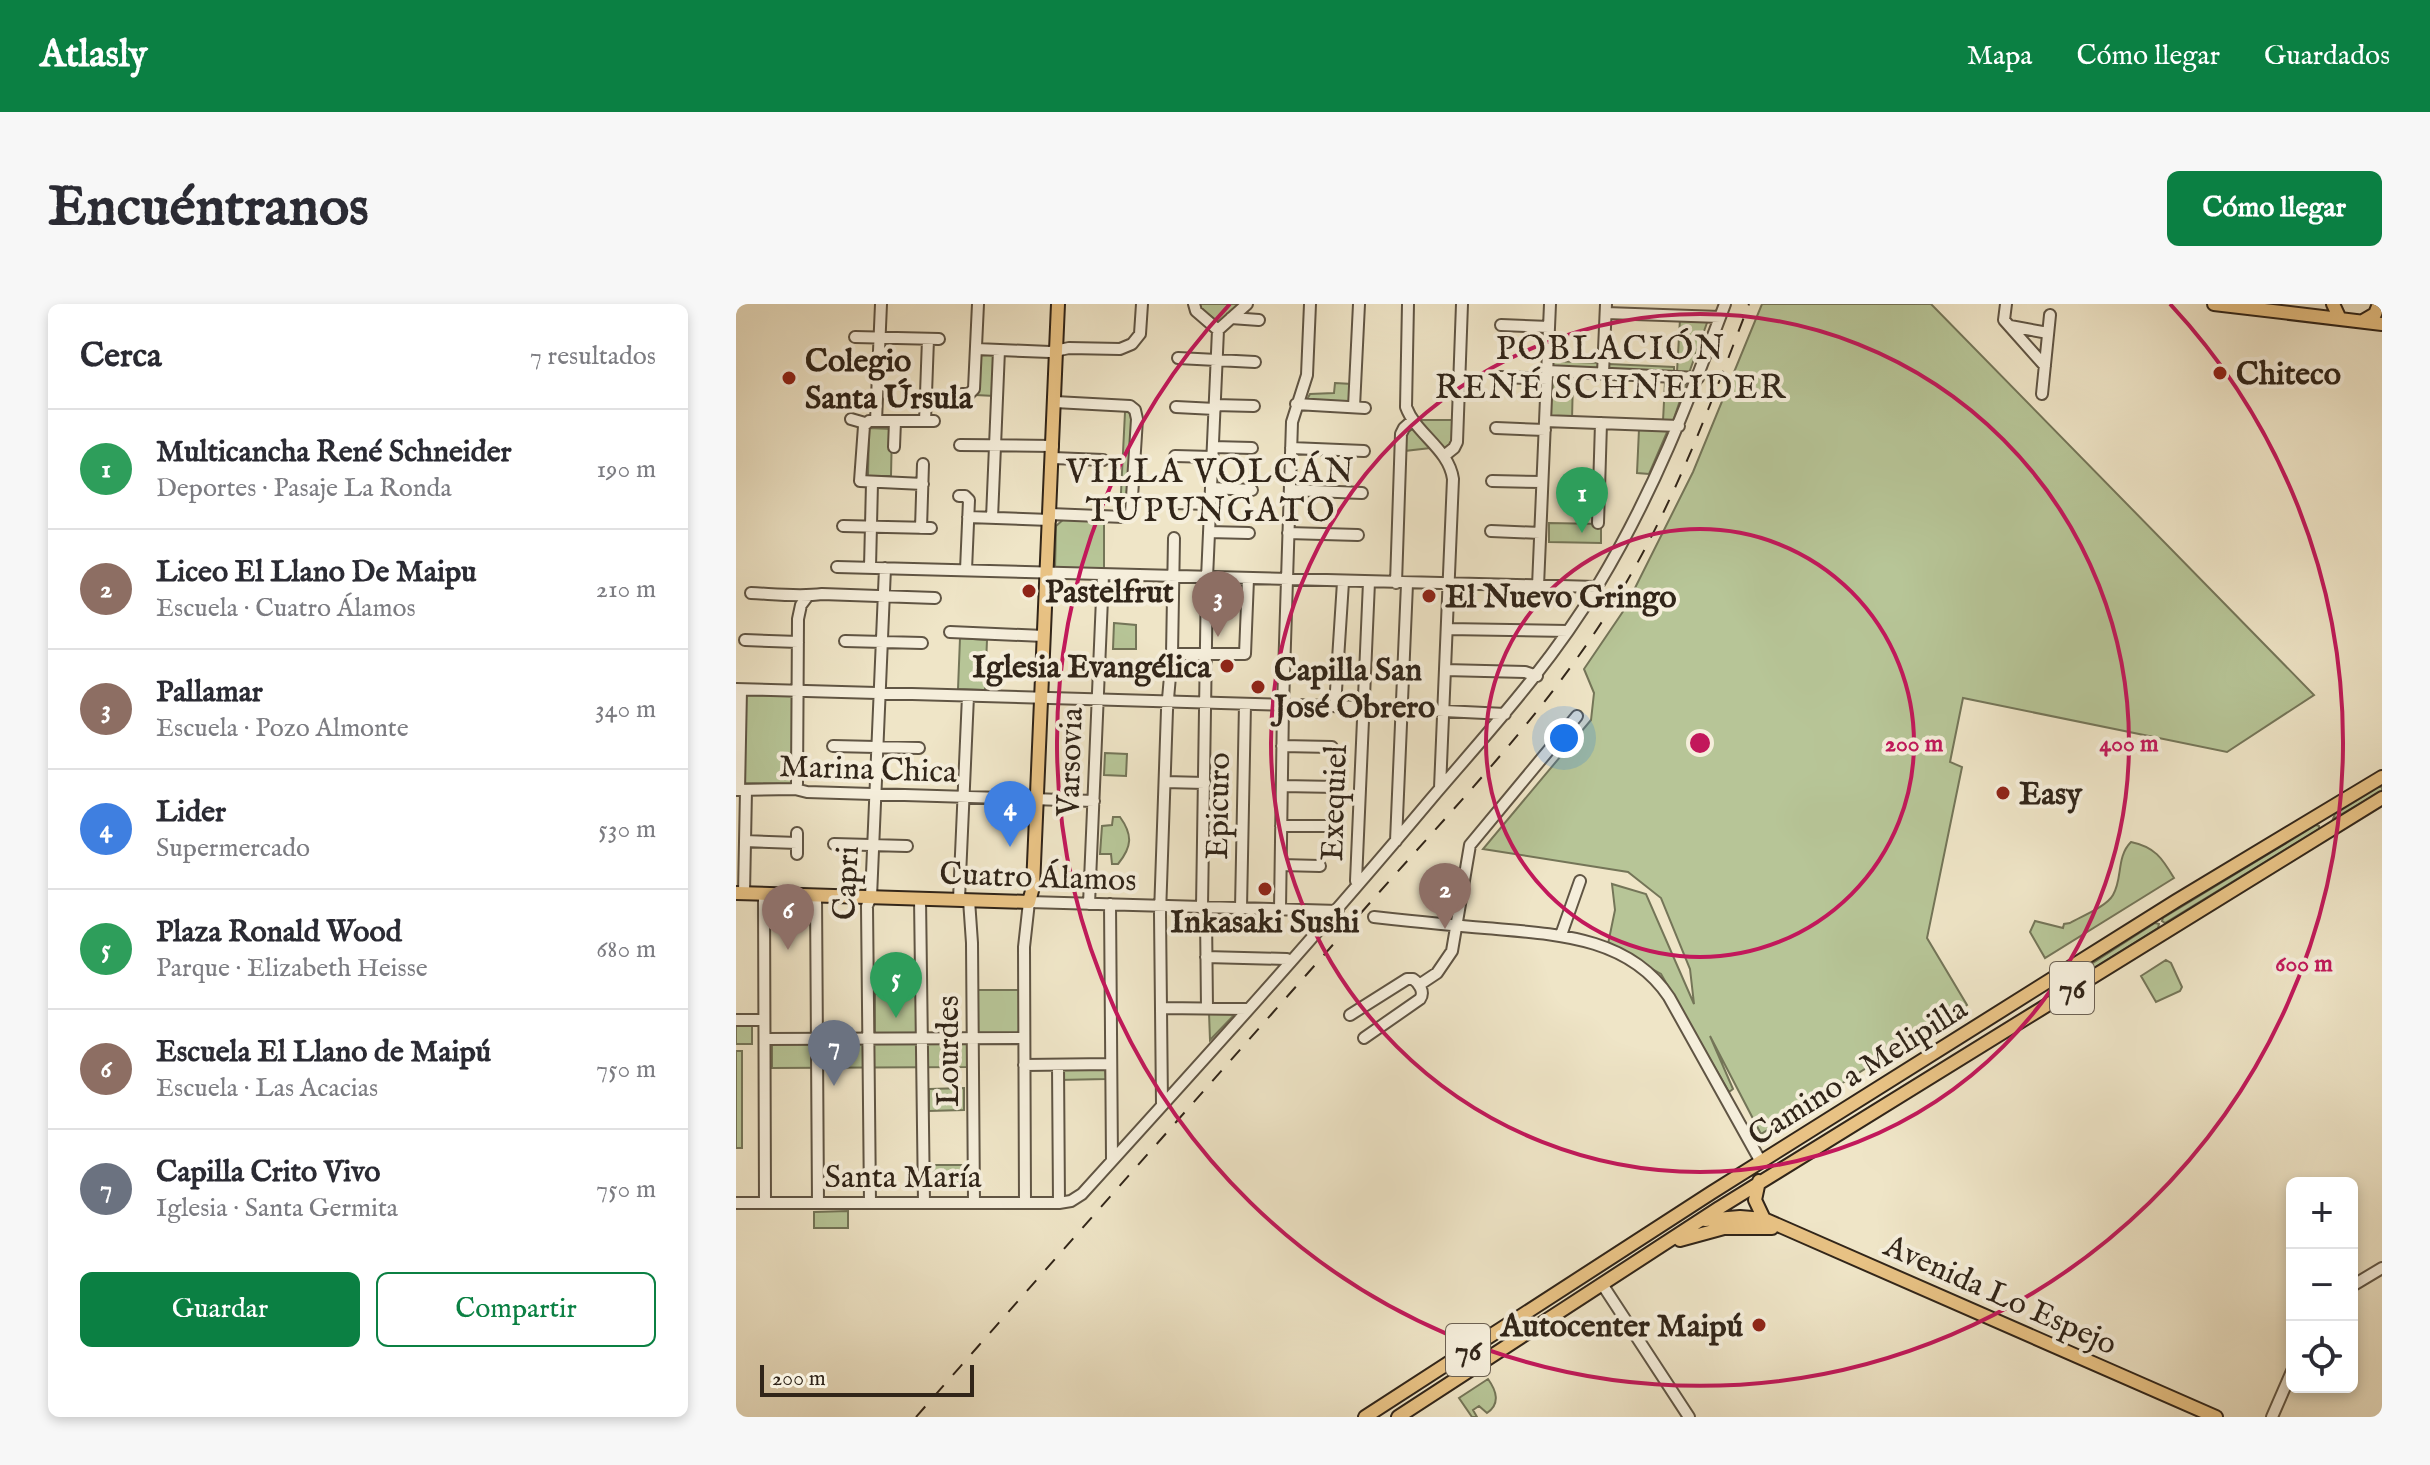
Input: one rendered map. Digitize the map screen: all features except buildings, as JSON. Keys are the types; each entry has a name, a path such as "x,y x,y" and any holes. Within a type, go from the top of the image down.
{"main road":[{"path":"1029,902 1033,887 1058,304"},
{"path":"2214,304 2382,324"},
{"path":"2333,304 2340,319"},
{"path":"2360,322 2375,314 2379,304"},
{"name":"Camino a Melipilla","path":"1365,1417 1634,1242 2069,968 2382,777"},
{"name":"Camino a Melipilla","path":"1398,1417 1699,1221 2382,798"},
{"path":"2319,815 2326,821 2328,830"},
{"name":"Cuatro Álamos","path":"740,893 1029,902"},
{"path":"2069,968 2070,976 2079,984"},
{"path":"1831,1118 1834,1129 1840,1134"},
{"path":"1764,1219 1756,1205 1760,1183 1776,1153"},
{"path":"1760,1183 1763,1204 1784,1228"},
{"path":"1634,1242 1699,1221 1726,1217 1764,1219"},
{"name":"Avenida Lo Espejo","path":"1764,1219 2216,1417"},
{"path":"1665,1243 1736,1227 1784,1228"}],"street":[{"path":"881,304 870,422 858,477 861,482 923,484"},
{"path":"962,394 969,394 974,389 978,304"},
{"path":"976,349 1050,352 1110,350 1129,346 1141,331 1142,304"},
{"path":"1194,304 1196,311 1218,330"},
{"path":"1207,1009 1206,915 1202,907 1207,578 1218,330 1247,304"},
{"path":"1280,909 1292,417 1307,375 1310,304"},
{"path":"1296,404 1360,408 1359,304"},
{"path":"1408,304 1405,397 1413,420 1444,456 1453,479 1440,788"},
{"path":"1444,456 1457,444 1462,304"},
{"path":"1538,586 1550,304"},
{"path":"1275,978 1287,959 1396,841 1505,714 1537,676 1568,631 1638,514 1679,426 1725,304"},
{"path":"2006,304 2004,320 2045,366"},
{"path":"1603,373 1606,308 1720,317"},
{"path":"2042,394 2050,315"},
{"path":"1231,318 1259,320"},
{"path":"1501,325 1549,327"},
{"path":"2010,326 2048,333"},
{"path":"851,419 870,422 930,421 934,339 855,337"},
{"path":"992,518 999,350"},
{"path":"1178,358 1255,362"},
{"path":"1500,377 1603,373 1698,378"},
{"path":"968,517 1129,515 1133,507 1135,410 1126,405 1055,402"},
{"path":"1176,407 1254,406"},
{"path":"1112,1160 1275,978 1292,963 1356,881 1396,841 1401,709 1401,434 1413,420"},
{"path":"894,447 895,421"},
{"path":"1496,428 1601,423 1679,426"},
{"path":"1598,523 1601,423"},
{"path":"960,445 995,445 1103,460"},
{"path":"1175,456 1252,448"},
{"path":"1291,448 1364,451"},
{"path":"843,526 926,528 923,464"},
{"path":"1492,481 1542,482"},
{"path":"870,567 872,483"},
{"path":"1211,488 1252,490"},
{"path":"1290,490 1362,493"},
{"path":"959,496 968,499 966,570"},
{"path":"1172,503 1210,504"},
{"path":"1491,531 1540,533"},
{"path":"1209,532 1249,533"},
{"path":"1288,533 1358,535"},
{"path":"1162,1104 1161,906 1174,538"},
{"path":"837,567 1597,587"},
{"name":"Capri","path":"870,1202 867,906 871,897 885,568"},
{"name":"Varsovia","path":"1089,904 1103,575"},
{"path":"1172,654 1245,654 1248,579"},
{"path":"1335,706 1343,582"},
{"name":"Exequiel","path":"1356,881 1369,582"},
{"path":"751,594 935,598"},
{"path":"795,789 800,609 807,597"},
{"path":"1447,629 1568,631"},
{"path":"950,632 1044,636"},
{"path":"745,640 798,642"},
{"path":"845,641 922,643"},
{"path":"1445,670 1525,672 1537,676"},
{"path":"740,893 745,841 740,790 738,690 1335,706 1505,714"},
{"name":"Lourdes","path":"968,696 963,797 964,900 972,940 974,1202"},
{"name":"Epicuro","path":"1241,908 1245,704"},
{"path":"1419,985 1437,973 1447,961 1457,926 1470,845 1577,716"},
{"path":"833,746 919,748"},
{"path":"1282,746 1332,747"},
{"path":"1165,782 1205,783"},
{"path":"1282,786 1337,787"},
{"name":"Marina Chica","path":"740,790 795,789 875,795 1094,801"},
{"path":"1281,826 1335,826"},
{"path":"745,841 797,843"},
{"path":"834,844 907,846"},
{"path":"1281,865 1320,866"},
{"path":"1561,935 1580,881"},
{"path":"764,893 765,1203"},
{"path":"816,895 818,1203"},
{"path":"920,898 924,1202"},
{"path":"1025,1202 1024,933 1029,902"},
{"name":"Cuatro Álamos","path":"1029,902 1334,910"},
{"path":"1110,904 1112,1160"},
{"path":"1374,917 1561,935 1619,953 1641,966 1657,980 1676,1009 1761,1162"},
{"path":"1206,957 1287,959"},
{"path":"1350,1015 1407,979 1413,979 1419,985 1422,993 1420,999 1364,1038"},
{"path":"1161,1008 1247,1009"},
{"path":"736,1020 764,1020"},
{"path":"765,1039 1024,1038"},
{"path":"1024,1065 1111,1064"},
{"path":"1058,1065 1059,1203"},
{"name":"Santa María","path":"736,1203 1059,1203 1071,1201 1082,1194 1112,1160"},
{"path":"2358,1282 2382,1268"},
{"path":"1602,1284 1689,1417"},
{"path":"2272,1417 2286,1385"}],"green space":[{"path":"1200,304 1238,304 1238,308 1220,323 1200,308"},
{"path":"1762,304 1931,304 2314,695 2227,752 1963,698 1950,762 1962,767 1927,938 1967,1005 1761,1134 1710,1036 1733,1089 1729,1092 1661,974 1608,944 1615,910 1612,884 1646,894 1694,1004 1690,969 1661,898 1628,872 1483,849 1591,720 1594,693 1584,669 1624,610 1693,472"},
{"path":"1680,319 1708,320 1689,373 1677,372"},
{"path":"977,354 996,355 994,396 976,395"},
{"path":"1552,361 1601,363 1600,370 1551,368"},
{"path":"1608,364 1674,367 1674,375 1608,372"},
{"path":"1551,376 1573,377 1572,420 1550,419"},
{"path":"1665,382 1686,383 1673,421 1663,421"},
{"path":"1335,383 1352,384 1351,405 1305,403 1310,394 1334,393"},
{"path":"1125,412 1131,412 1133,419 1126,513 1120,513"},
{"path":"1418,420 1453,420 1452,441 1446,450"},
{"path":"1412,425 1431,448 1404,451 1406,431"},
{"path":"869,428 892,429 891,476 868,476"},
{"path":"1639,429 1668,430 1649,474 1637,473"},
{"path":"1065,518 1104,520 1104,572 1055,570 1056,526"},
{"path":"1549,523 1601,524 1601,543 1549,542"},
{"path":"1114,623 1136,625 1136,649 1113,649"},
{"path":"960,638 987,640 985,690 958,689"},
{"path":"745,695 794,696 793,784 744,783"},
{"path":"1105,753 1127,754 1126,776 1104,775"},
{"path":"2382,787 2382,791 2333,819 2335,814"},
{"path":"1113,817 1120,817 1129,835 1126,852 1118,864 1112,864 1111,854 1100,854 1102,826 1112,825"},
{"path":"2316,825 2319,829 2165,923 2162,921 2163,918"},
{"path":"2131,842 2157,854 2174,878 2045,958 2030,932 2035,921 2063,928 2064,924 2105,903 2116,888 2123,854"},
{"path":"2155,923 2159,924 2158,928 2085,974 2081,973 2082,970"},
{"path":"2166,960 2171,963 2182,987 2180,991 2156,1002 2141,976"},
{"path":"977,990 1019,990 1019,1033 977,1033"},
{"path":"875,994 918,994 917,1044 970,1044 970,1067 772,1068 772,1043 875,1042"},
{"path":"1237,1012 1210,1040 1209,1013"},
{"path":"736,1024 752,1024 752,1044 736,1044"},
{"path":"736,1051 742,1051 742,1148 736,1148"},
{"path":"1059,1068 1105,1068 1106,1079 1059,1080"},
{"path":"964,1088 964,1110 929,1111 929,1089"},
{"path":"929,1165 963,1165 964,1187 929,1187"},
{"path":"848,1211 848,1228 814,1228 814,1212"},
{"path":"1488,1379 1496,1401 1487,1413 1479,1406 1473,1410 1477,1417 1472,1417 1459,1398"}],"railway":[{"path":"916,1417 1468,793 1564,676 1620,593 1658,523 1691,452 1749,304"}],"place":[{"name":"Chiteco","path":"2220,373"},
{"name":"Colegio Santa Úrsula","path":"789,378"},
{"name":"Multicancha René Schneider","path":"1582,533"},
{"name":"Pastelfrut","path":"1029,591"},
{"name":"El Nuevo Gringo","path":"1429,596"},
{"name":"Pallamar","path":"1218,637"},
{"name":"Iglesia Evangélica","path":"1227,666"},
{"name":"Capilla San José Obrero","path":"1258,687"},
{"name":"Easy","path":"2003,793"},
{"name":"Lider","path":"1010,847"},
{"name":"Inkasaki Sushi","path":"1265,889"},
{"name":"Liceo El Llano De Maipu","path":"1445,929"},
{"name":"Escuela El Llano de Maipú","path":"788,950"},
{"name":"Plaza Ronald Wood","path":"896,1018"},
{"name":"Capilla Crito Vivo","path":"834,1086"},
{"name":"Autocenter Maipú","path":"1759,1325"}],"district":[{"name":"POBLACIÓN RENÉ SCHNEIDER","path":"1611,366"},
{"name":"VILLA VOLCÁN TUPUNGATO","path":"1211,490"}]}
